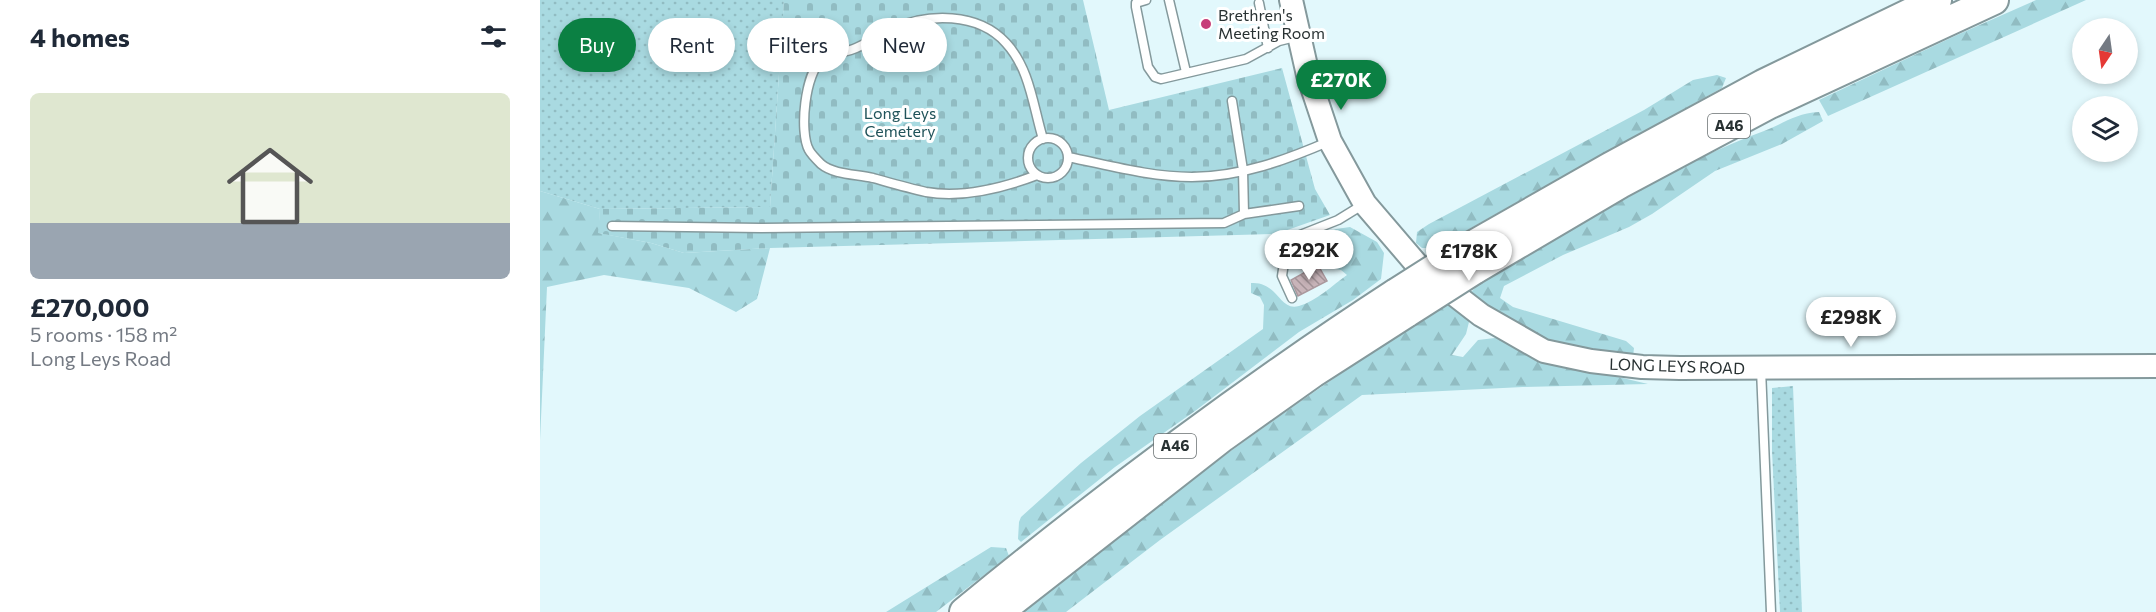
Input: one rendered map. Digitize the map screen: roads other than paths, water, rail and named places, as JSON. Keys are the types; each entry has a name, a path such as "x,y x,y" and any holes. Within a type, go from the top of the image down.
{"highway":[{"name":"A46","path":"964,612 1119,488 1280,371 1402,303 1610,167 1763,84 1938,0"},
{"name":"A46","path":"1466,262 1620,184 1770,104 1994,0"},
{"name":"A46","path":"999,612 1223,437 1313,373 1402,303"}],"street":[{"name":"LONG LEYS ROAD","path":"1291,0 1308,75 1330,141 1365,204 1419,267 1481,315 1544,351 1591,361 1642,367 1761,369 2156,366"}],"lane":[{"path":"1146,0 1136,3 1136,7 1150,72 1161,79 1246,60 1279,41 1299,36"},
{"path":"1170,0 1186,72"},
{"path":"1259,3 1268,48"},
{"path":"1037,175 996,188 958,193 928,192 842,172 822,165 809,150 804,134 807,93 813,73 820,61 837,52 854,49 893,28 918,21 939,18 966,19 1006,41 1020,62 1029,84 1043,139"},
{"path":"1232,101 1243,170 1244,214"},
{"path":"1043,139 1058,141 1063,145 1068,157 1067,164 1059,175 1046,179 1037,175 1029,167 1028,153 1035,143 1043,139"},
{"path":"1068,157 1158,174 1192,177 1243,170 1282,161 1330,141"},
{"path":"1292,298 1282,276 1287,243 1295,237 1338,220 1365,204"},
{"path":"612,226 772,228 1224,223 1244,214 1299,206"},
{"path":"1761,369 1771,612"}],"place":[{"name":"Brethren's Meeting Room","path":"1206,24"}],"park label":[{"name":"Long Leys Cemetery","path":"900,122"}]}
